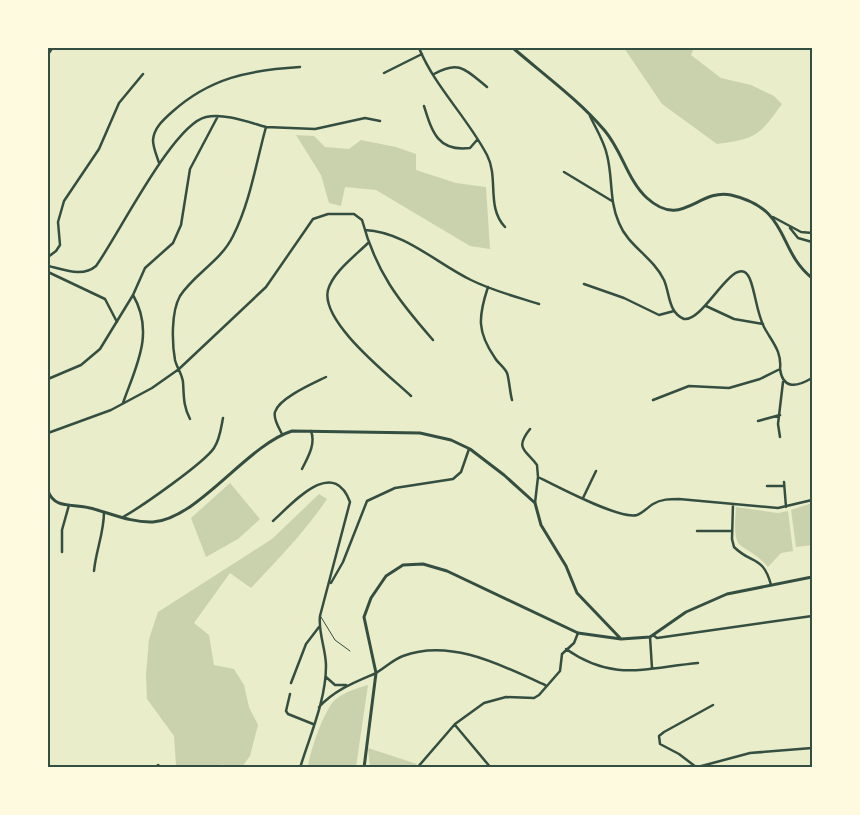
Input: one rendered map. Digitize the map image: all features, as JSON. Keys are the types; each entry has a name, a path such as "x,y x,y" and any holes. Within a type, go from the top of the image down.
{"street":[{"path":"48,54 52,48"},
{"path":"419,48 489,161 496,214 505,227"},
{"path":"512,48 590,115 613,142 636,184 647,198 661,208 680,211 720,194 742,199 789,227 801,232 812,233"},
{"path":"384,73 422,54"},
{"path":"434,74 450,66 457,67 486,87"},
{"path":"160,163 153,142 156,129 160,123 184,102 214,82 263,71 300,67"},
{"path":"48,257 60,246 58,222 64,202 99,149 119,103 143,74"},
{"path":"424,106 432,129 443,145 458,150 470,148 477,140"},
{"path":"590,115 607,155 612,201 619,224 626,236 658,269 674,311 678,316 689,320 699,314 729,276 740,272 749,278 763,324 779,352 783,382 780,437"},
{"path":"48,266 80,273 87,272 96,266 160,163 189,126 206,116 218,116 266,127 315,129 365,118 380,121"},
{"path":"48,379 72,370 94,356 108,339 133,295 145,268 175,239 180,225 190,169 218,116"},
{"path":"190,419 184,402 182,380 176,362 174,343 177,302 184,292 216,259 232,238 244,210 266,127"},
{"path":"564,172 612,201"},
{"path":"48,433 84,422 123,404 179,369 263,291 313,219 328,214 354,214 362,220 368,243 391,288 433,340"},
{"path":"773,218 797,262 812,278"},
{"path":"789,227 798,238 812,242"},
{"path":"365,230 388,233 461,275 488,287 540,304"},
{"path":"368,243 331,282 328,291 330,308 345,333 411,396"},
{"path":"48,272 105,299 117,322"},
{"path":"584,284 624,298 659,315 674,311"},
{"path":"488,287 481,314 481,333 485,344 508,374 508,387 512,400"},
{"path":"123,404 144,338 143,316 133,295"},
{"path":"706,306 734,319 763,324"},
{"path":"653,400 689,386 720,388 749,382 780,369"},
{"path":"282,434 275,419 276,409 285,400 326,377"},
{"path":"783,382 798,385 812,378"},
{"path":"758,421 780,415"},
{"path":"123,517 140,507 208,454 217,441 224,418"},
{"path":"530,429 523,437 522,446 523,451 537,465 538,477 535,503 541,525 566,566 578,593 621,638"},
{"path":"48,491 54,502 85,506 123,517 150,522 175,516 282,434 303,430 420,433 451,440 470,449 535,503"},
{"path":"302,469 311,450 314,438 311,431"},
{"path":"329,586 343,562 367,501 395,488 440,482 457,477 470,449"},
{"path":"583,498 596,471"},
{"path":"538,477 583,498 630,516 638,514 654,503 665,499 679,498 778,508 812,500"},
{"path":"784,482 786,506"},
{"path":"273,520 313,485 335,483 346,491 350,502 320,616 319,627 326,664 326,675 314,724 300,768"},
{"path":"767,486 784,486"},
{"path":"733,504 732,531 734,547 761,563 767,571 771,585"},
{"path":"62,552 62,530 68,505"},
{"path":"94,571 103,532 104,512"},
{"path":"697,532 732,531"},
{"path":"364,768 376,673 364,626 365,611 386,576 408,564 423,564 456,574 578,632 621,638 652,636 658,638 812,616"},
{"path":"652,636 686,612 711,600 740,590 812,577"},
{"path":"291,683 306,644 319,627"},
{"path":"418,768 455,724 484,703 506,697 534,698 560,671 560,658 566,648 574,643 578,632"},
{"path":"652,636 652,668"},
{"path":"566,648 588,663 608,670 637,671 698,663"},
{"path":"318,708 327,699 348,685 376,673 392,661 410,654 426,651 454,652 497,663 545,685"},
{"path":"326,675 335,686 348,685"},
{"path":"290,694 286,711 288,714 314,724"},
{"path":"713,705 664,732 659,736 660,744 679,754 695,767 750,752 812,748"},
{"path":"455,724 491,768"},
{"path":"156,768 158,765 162,768"}],"lane":[{"path":"320,616 335,640 350,651"}],"green space":[{"path":"624,48 694,48 691,55 721,78 751,85 774,96 782,104 768,123 756,134 749,138 717,144 662,104"},
{"path":"296,135 314,136 325,147 349,149 361,140 396,147 416,154 416,170 456,183 486,187 490,249 470,246 376,190 345,187 341,206 329,203 321,175"},
{"path":"230,483 260,519 238,539 206,557 191,518"},
{"path":"319,494 327,499 310,523 251,588 230,573 194,623 209,635 214,665 234,669 244,685 249,707 258,725 250,756 242,767 226,767 222,764 220,767 178,767 176,765 174,736 147,699 146,674 149,639 158,612 272,539"},
{"path":"812,503 812,545 796,547 791,510"},
{"path":"736,507 778,513 788,511 793,551 781,553 768,567 737,541"},
{"path":"368,685 356,767 308,767 318,731 332,704 343,694"},
{"path":"368,748 417,764 414,767 370,767"}]}
